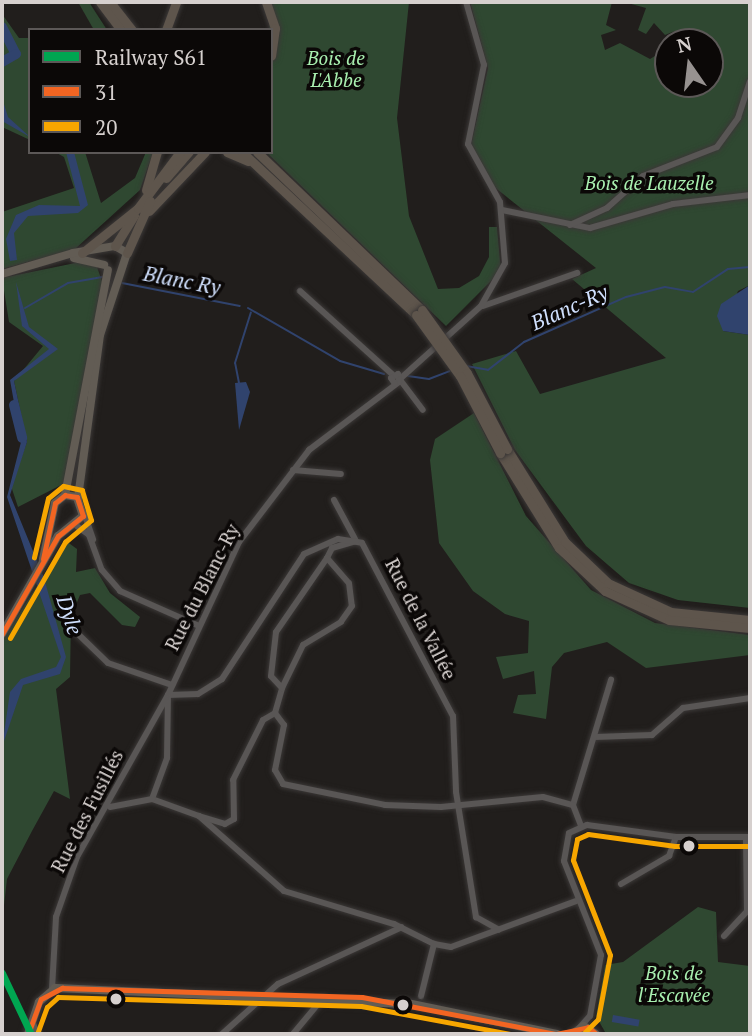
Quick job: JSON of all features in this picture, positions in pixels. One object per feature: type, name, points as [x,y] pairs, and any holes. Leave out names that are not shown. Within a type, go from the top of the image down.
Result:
[{"type":"highway","points":[[167,28],[176,2]]},
{"type":"highway","points":[[259,2],[268,28]]},
{"type":"highway","points":[[266,2],[275,28],[273,42]]},
{"type":"highway","points":[[105,5],[112,28]]},
{"type":"highway","points":[[105,5],[120,28]]},
{"type":"highway","points":[[105,5],[130,28]]},
{"type":"highway","points":[[110,249],[178,154]]},
{"type":"highway","points":[[127,253],[138,222],[188,154]]},
{"type":"highway","points":[[138,222],[203,154]]},
{"type":"highway","points":[[82,253],[138,208],[157,155]]},
{"type":"highway","points":[[255,157],[419,312],[467,373],[503,451],[559,548],[605,591],[669,620],[750,628]]},
{"type":"highway","points":[[503,451],[565,542],[608,583],[671,612],[750,620]]},
{"type":"main road","points":[[43,559],[55,518],[54,505],[65,495],[110,249]]},
{"type":"main road","points":[[2,274],[82,253],[110,249],[127,253],[100,335],[78,498],[84,513],[43,559],[2,634]]},
{"type":"main road","points":[[57,259],[121,272]]},
{"type":"main road","points":[[65,495],[78,498]]},
{"type":"main road","points":[[55,518],[71,525]]},
{"type":"main road","points":[[28,1034],[39,1002],[52,989],[362,997],[556,1034],[575,1031],[595,1033]]},
{"type":"street","name":"Rue du Blanc-Ry","points":[[152,799],[167,758],[168,695],[197,625],[243,535],[293,470],[481,306],[503,271],[502,210],[468,144],[484,65],[466,2]]},
{"type":"street","points":[[570,225],[607,208],[643,176],[718,147],[738,118],[750,82]]},
{"type":"street","points":[[502,210],[570,225],[595,227],[666,206],[750,195]]},
{"type":"street","name":"Rue du Blanc-Ry","points":[[481,306],[577,272]]},
{"type":"street","points":[[300,291],[397,378],[423,410]]},
{"type":"street","points":[[293,470],[341,474]]},
{"type":"street","name":"Rue de la Vallée","points":[[334,500],[413,630],[453,716],[459,802],[476,917],[499,930]]},
{"type":"street","points":[[84,513],[102,570],[126,596],[197,625]]},
{"type":"street","points":[[71,525],[93,544]]},
{"type":"street","points":[[282,688],[271,676],[274,640],[332,548],[356,540]]},
{"type":"street","points":[[168,695],[198,694],[219,683],[298,559],[324,543],[356,540]]},
{"type":"street","points":[[110,807],[152,799],[225,824],[234,819],[233,779],[261,723],[275,713],[282,688],[303,645],[341,622],[352,606],[348,583],[327,558]]},
{"type":"street","points":[[77,634],[108,663],[172,685]]},
{"type":"street","points":[[581,826],[573,806],[611,680]]},
{"type":"street","name":"Rue des Fusillés","points":[[52,989],[56,917],[77,857],[110,807],[168,695]]},
{"type":"street","points":[[595,737],[652,735],[683,708],[750,698]]},
{"type":"street","points":[[275,713],[284,725],[279,780],[341,796],[436,807],[459,802],[537,797],[573,806]]},
{"type":"street","points":[[199,816],[284,891],[402,927],[433,944],[451,947],[576,901]]},
{"type":"street","points":[[595,1033],[590,1016],[601,954],[562,853],[569,833],[581,826],[676,838],[748,837],[747,911],[724,936]]},
{"type":"street","points":[[621,884],[668,856],[676,838]]},
{"type":"street","points":[[222,1034],[278,984],[402,927]]},
{"type":"street","points":[[421,996],[433,944]]},
{"type":"street","points":[[293,1034],[323,996]]},
{"type":"street","points":[[575,1031],[590,1016]]},
{"type":"street","points":[[33,1023],[37,1034]]},
{"type":"shaded area","points":[[476,1025],[521,1034],[474,1034]]},
{"type":"green space","points":[[78,2],[89,2],[106,28],[93,28]]},
{"type":"green space","name":"Bois de L'Abbe","points":[[269,2],[409,2],[397,118],[409,216],[438,289],[459,288],[479,276],[489,257],[489,227],[497,227],[501,271],[446,326],[268,154],[273,154],[273,28],[269,28]]},
{"type":"green space","name":"Bois de Lauzelle","points":[[470,2],[612,2],[606,25],[616,30],[601,35],[605,50],[620,43],[650,59],[654,57],[654,98],[724,98],[724,28],[659,28],[654,23],[646,34],[638,30],[646,8],[624,2],[750,2],[750,285],[738,291],[723,331],[750,335],[750,608],[678,600],[629,583],[586,546],[515,450],[472,364],[516,351],[540,394],[666,358],[572,279],[596,268],[483,178],[470,150],[488,68]]},
{"type":"green space","points":[[2,14],[19,38],[28,38],[28,139],[2,127]]},
{"type":"green space","points":[[59,154],[86,154],[101,203],[135,178],[145,154],[152,154],[140,190],[75,249],[2,269],[2,212],[74,188],[64,157]]},
{"type":"green space","points":[[80,262],[97,267],[103,284],[65,483],[18,507],[11,486],[27,442],[14,381],[43,346],[9,322],[2,278]]},
{"type":"green space","points":[[474,413],[526,516],[591,590],[655,623],[750,635],[750,655],[646,668],[607,642],[564,653],[552,667],[546,719],[513,713],[518,695],[536,694],[534,671],[503,679],[496,657],[528,653],[529,621],[505,614],[473,591],[439,543],[430,460],[435,439]]},
{"type":"green space","points":[[66,541],[77,549],[76,572],[95,568],[110,593],[140,617],[135,627],[122,625],[90,593],[80,595],[71,617],[70,677],[56,689],[70,799],[54,791],[32,831],[7,879],[2,923],[2,640]]},
{"type":"green space","name":"Bois de l'Escavée","points":[[698,907],[716,912],[718,962],[750,966],[750,1034],[605,1032],[596,1016],[605,965],[623,962]]},
{"type":"water","points":[[2,98],[8,117],[28,136],[2,121]]},
{"type":"water","points":[[67,154],[75,154],[88,205],[78,213],[28,216],[14,233],[17,260],[10,261],[6,239],[16,215],[39,205],[80,206]]},
{"type":"water","name":"Dyle","points":[[16,282],[29,327],[58,349],[14,381],[27,442],[10,495],[44,578],[66,657],[60,674],[23,685],[2,747],[10,692],[21,679],[56,667],[61,657],[7,497],[21,442],[10,380],[49,349],[22,326]]},
{"type":"water","points":[[750,285],[750,335],[723,331],[717,316],[721,304]]},
{"type":"water","points":[[246,382],[250,392],[239,430],[235,383]]},
{"type":"water","points":[[613,1015],[640,1020],[638,1027],[612,1022]]},
{"type":"waterway","name":"Dyle","points":[[2,27],[16,54],[2,62]]},
{"type":"waterway","name":"Blanc-Ry","points":[[466,366],[488,370],[524,342],[626,297],[665,287],[693,292],[728,269],[750,267]]},
{"type":"waterway","name":"Blanc Ry","points":[[25,308],[68,283],[102,277]]},
{"type":"waterway","name":"Blanc Ry","points":[[122,283],[240,306]]},
{"type":"waterway","name":"Blanc-Ry","points":[[248,308],[340,361],[384,374]]},
{"type":"waterway","points":[[239,383],[235,363],[251,312]]},
{"type":"waterway","name":"Blanc-Ry","points":[[408,376],[429,379],[450,371]]},
{"type":"waterway","name":"Dyle","points":[[14,405],[22,438]]},
{"type":"rail line","name":"S61","points":[[2,973],[31,1034]]},
{"type":"transit line","name":"20","points":[[10,638],[65,542],[91,520],[82,490],[63,486],[48,498],[34,557]]},
{"type":"transit line","name":"31","points":[[2,634],[58,536],[83,516],[77,497],[65,495],[55,503],[43,559]]},
{"type":"transit line","name":"20","points":[[583,1034],[598,1019],[610,955],[573,860],[577,839],[588,834],[675,846],[750,846]]},
{"type":"transit line","name":"31","points":[[28,1034],[41,999],[62,988],[362,997],[556,1034],[588,1027],[596,1034]]},
{"type":"transit line","name":"20","points":[[37,1034],[47,1007],[58,997],[361,1006],[511,1034]]}]
